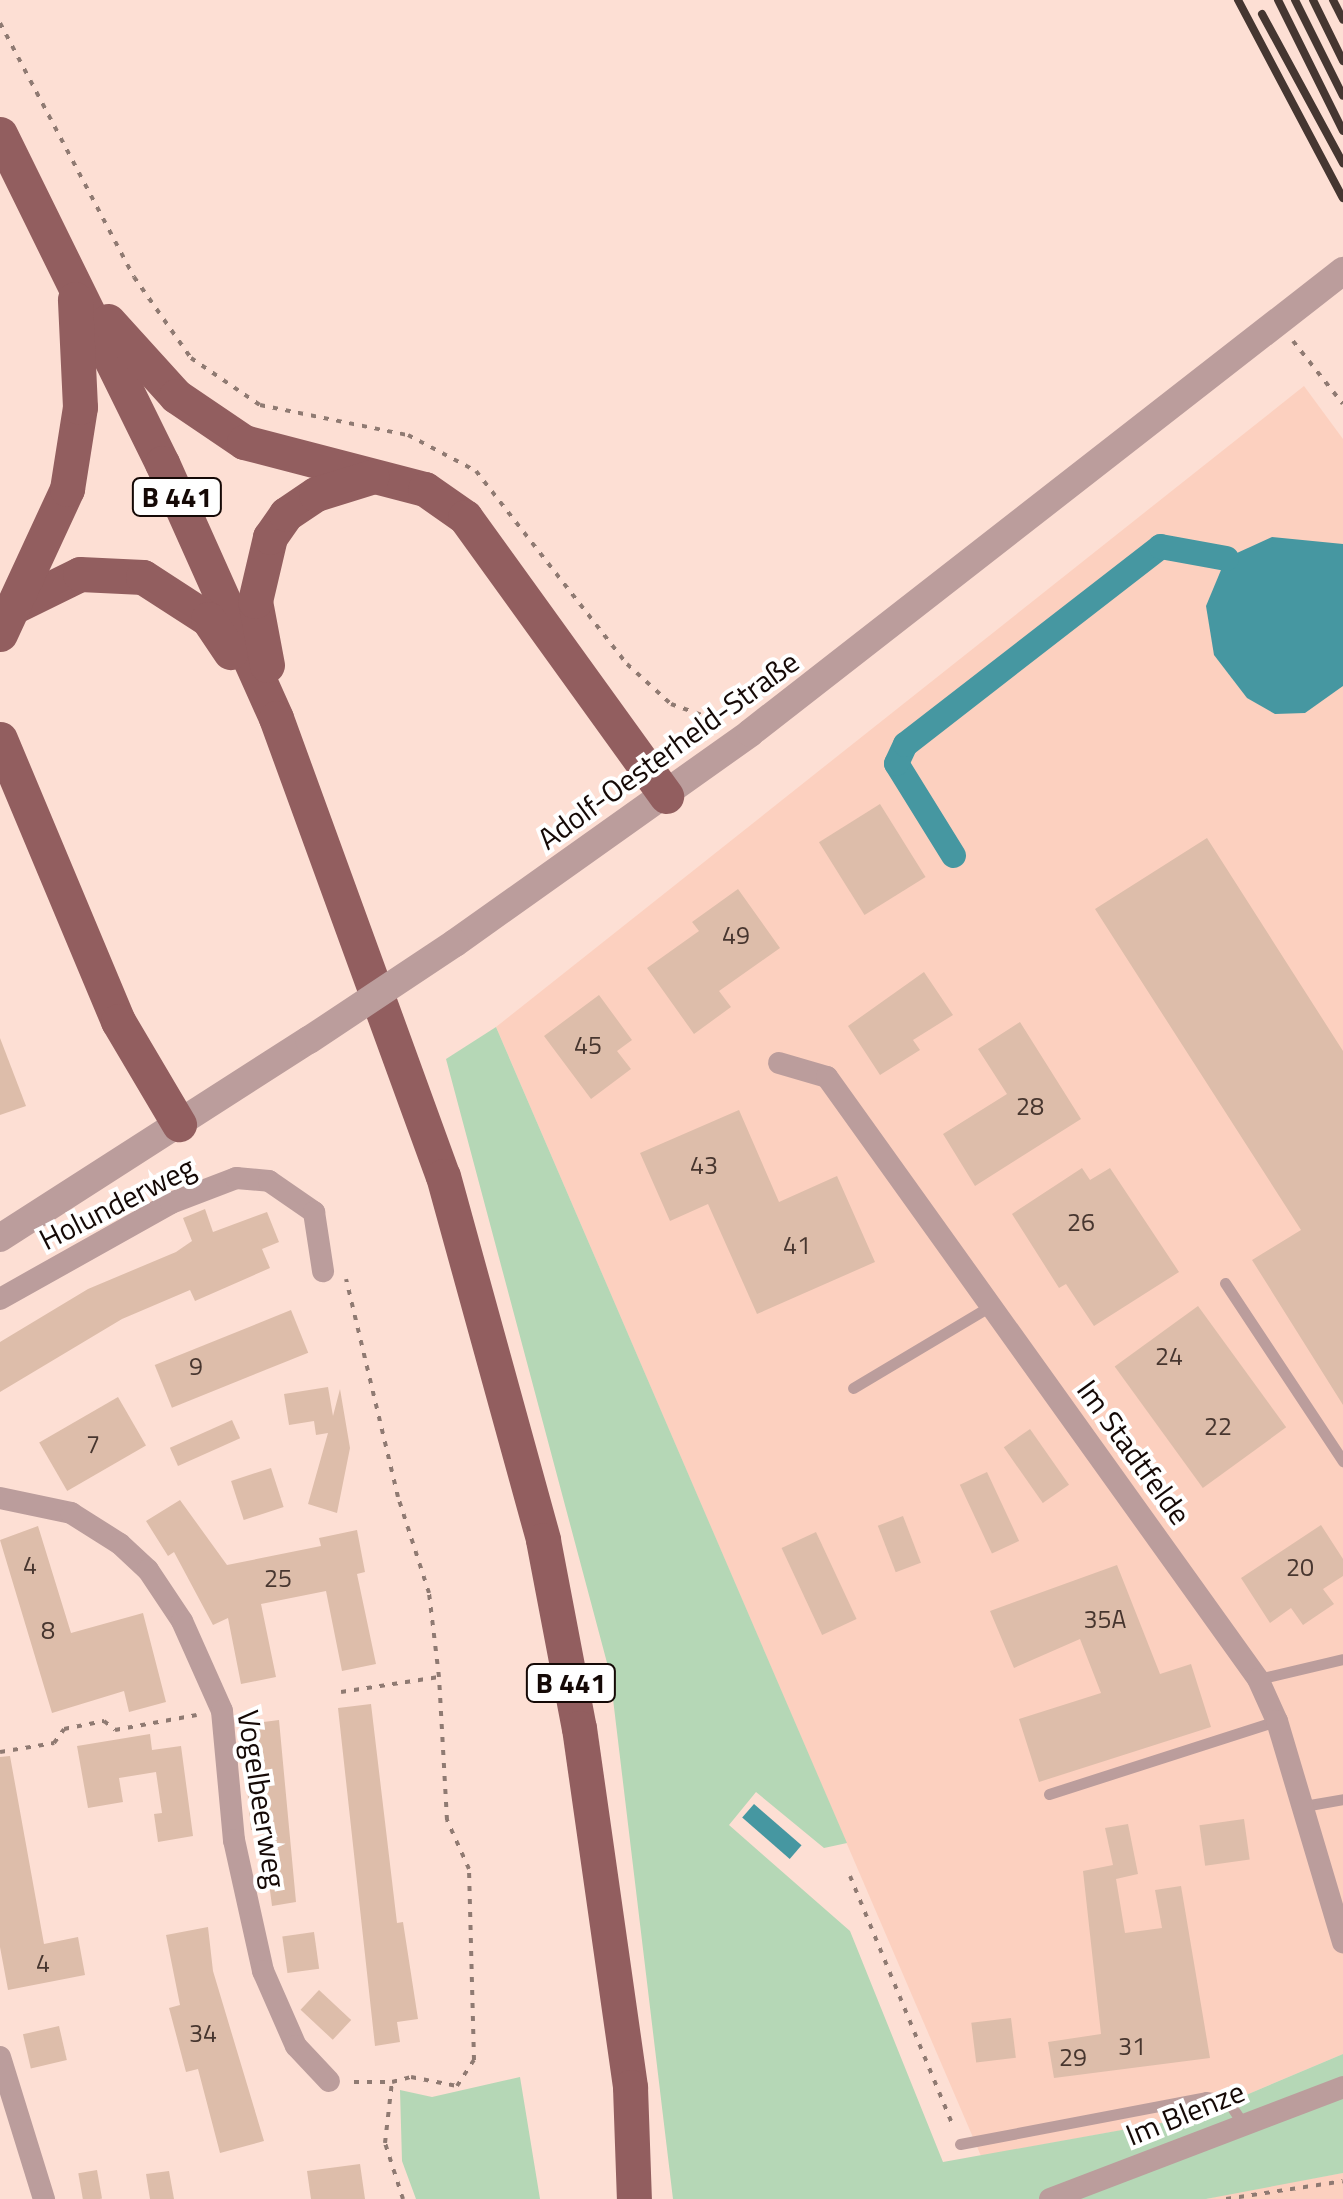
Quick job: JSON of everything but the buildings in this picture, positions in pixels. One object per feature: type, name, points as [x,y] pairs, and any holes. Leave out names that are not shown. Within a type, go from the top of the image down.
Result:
[{"type":"main road","name":"B 441","points":[[0,134],[74,278],[276,718],[443,1176],[543,1540],[610,1910],[630,2087],[634,2199]]},
{"type":"main road","points":[[74,278],[154,373],[221,428],[279,455],[425,489],[466,517],[666,796]]},
{"type":"main road","points":[[7,620],[68,489],[80,407],[74,278]]},
{"type":"main road","points":[[276,718],[256,601],[270,537],[286,514],[316,494],[376,476]]},
{"type":"main road","points":[[7,620],[80,574],[143,577],[208,619],[276,718]]},
{"type":"main road","points":[[0,739],[118,1021],[179,1124]]},
{"type":"street","name":"Adolf-Oesterheld-Straße","points":[[0,1238],[456,943],[666,796],[1343,271]]},
{"type":"street","name":"Im Stadtfelde","points":[[778,1063],[827,1077],[1258,1679],[1278,1721],[1343,1942]]},
{"type":"street","name":"Holunderweg","points":[[0,1299],[172,1204],[236,1178],[269,1181],[314,1212],[323,1271]]},
{"type":"street","name":"Vogelbeerweg","points":[[0,1498],[71,1514],[148,1570],[182,1622],[222,1711],[234,1840],[263,1972],[296,2046],[329,2082]]},
{"type":"street","points":[[0,2057],[44,2199]]},
{"type":"street","name":"Im Blenze","points":[[1050,2199],[1242,2122],[1343,2087]]},
{"type":"lane","points":[[1225,1283],[1343,1461]]},
{"type":"lane","points":[[853,1388],[992,1305]]},
{"type":"lane","points":[[1258,1679],[1343,1659]]},
{"type":"lane","points":[[1049,1794],[1278,1721]]},
{"type":"lane","points":[[1304,1806],[1343,1799]]},
{"type":"lane","points":[[960,2144],[1206,2096],[1228,2100],[1242,2122]]},
{"type":"path","points":[[0,23],[134,278],[191,358],[260,405],[408,435],[476,470],[627,664],[671,704],[750,733]]},
{"type":"path","points":[[1291,338],[1343,404]]},
{"type":"path","points":[[323,1271],[351,1281],[398,1497],[430,1593],[447,1820],[470,1869],[474,2060],[457,2086],[412,2077],[392,2082],[329,2082]]},
{"type":"path","points":[[341,1692],[438,1677]]},
{"type":"path","points":[[0,1752],[54,1744],[64,1729],[104,1721],[115,1730],[222,1711]]},
{"type":"path","points":[[850,1876],[960,2144]]},
{"type":"path","points":[[392,2082],[386,2143],[404,2199]]},
{"type":"path","points":[[1226,2199],[1343,2181]]},
{"type":"shaded area","points":[[1304,386],[1343,439],[1343,2054],[1194,2117],[981,2156],[496,1027]]},
{"type":"shaded area","points":[[1343,2173],[1343,2199],[1207,2199],[1229,2193]]},
{"type":"green space","points":[[496,1027],[847,1843],[824,1848],[756,1792],[729,1825],[850,1931],[943,2162],[1194,2117],[1343,2054],[1343,2173],[1206,2199],[673,2199],[610,1674],[446,1059]]},
{"type":"green space","points":[[520,2077],[540,2199],[416,2199],[402,2161],[400,2090],[432,2097]]},
{"type":"water","points":[[1272,537],[1343,544],[1343,686],[1305,713],[1275,714],[1247,698],[1214,655],[1206,606],[1226,558]]},
{"type":"water","points":[[754,1804],[802,1845],[790,1859],[742,1818]]},
{"type":"waterway","points":[[953,855],[896,763],[905,744],[1160,546],[1226,558]]},
{"type":"railway","points":[[1238,0],[1343,198]]},
{"type":"railway","points":[[1278,0],[1343,131]]},
{"type":"railway","points":[[1295,0],[1343,96]]},
{"type":"railway","points":[[1313,0],[1343,61]]},
{"type":"railway","points":[[1333,0],[1343,20]]},
{"type":"railway","points":[[1262,14],[1343,163]]}]
